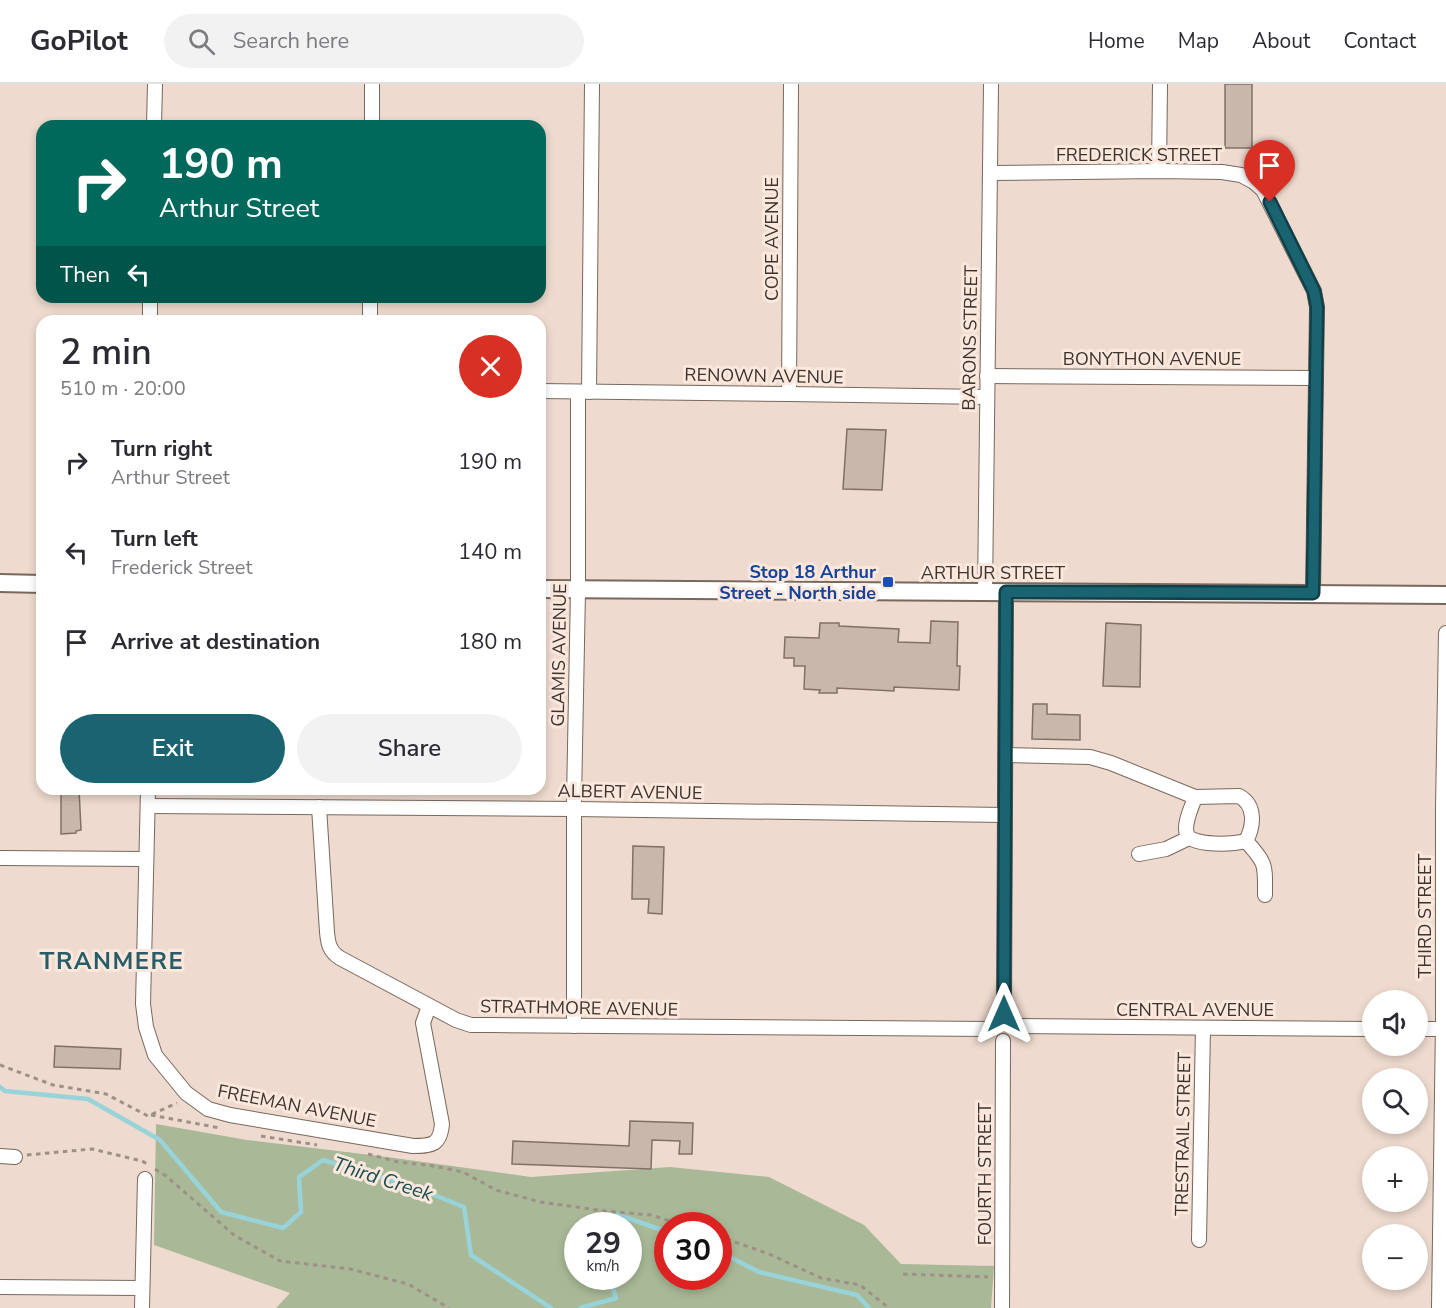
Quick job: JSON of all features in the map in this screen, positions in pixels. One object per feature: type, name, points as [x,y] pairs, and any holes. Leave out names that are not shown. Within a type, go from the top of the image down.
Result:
[{"type":"street","points":[[154,120],[155,84]]},
{"type":"street","points":[[372,84],[372,120]]},
{"type":"street","name":"GLAMIS AVENUE","points":[[574,1026],[574,809],[578,590],[592,84]]},
{"type":"street","name":"COPE AVENUE","points":[[789,394],[791,84]]},
{"type":"street","name":"BARONS STREET","points":[[985,593],[991,84]]},
{"type":"street","points":[[1159,171],[1160,84]]},
{"type":"street","name":"FREDERICK STREET","points":[[991,173],[1222,172],[1241,175],[1263,190],[1314,291],[1317,307],[1313,593]]},
{"type":"street","name":"BONYTHON AVENUE","points":[[987,376],[1316,378]]},
{"type":"street","name":"RENOWN AVENUE","points":[[546,392],[987,398]]},
{"type":"street","points":[[0,584],[36,584]]},
{"type":"street","name":"ARTHUR STREET","points":[[546,589],[1446,595]]},
{"type":"street","points":[[1004,1014],[1006,592]]},
{"type":"street","name":"THIRD STREET","points":[[1439,1308],[1444,1233],[1446,633]]},
{"type":"street","points":[[1006,755],[1090,757],[1111,763],[1195,797],[1234,795],[1245,799],[1249,804],[1252,821],[1246,841]]},
{"type":"street","name":"FREEMAN AVENUE","points":[[148,795],[143,1004],[146,1027],[155,1054],[186,1093],[208,1109],[230,1115],[413,1146],[426,1146],[441,1136],[442,1124],[423,1023],[429,1005]]},
{"type":"street","points":[[1195,797],[1186,829],[1189,838],[1200,842],[1232,844],[1246,841]]},
{"type":"street","name":"ALBERT AVENUE","points":[[148,806],[1004,815]]},
{"type":"street","name":"STRATHMORE AVENUE","points":[[319,807],[327,932],[332,952],[456,1020],[471,1024],[574,1026],[990,1029]]},
{"type":"street","points":[[1139,854],[1166,849],[1189,838]]},
{"type":"street","points":[[1246,841],[1261,857],[1265,867],[1265,895]]},
{"type":"street","points":[[0,858],[146,859]]},
{"type":"street","points":[[1004,1014],[1014,1019],[1017,1026],[1012,1038],[1003,1041],[993,1036],[990,1029],[995,1018],[1004,1014]]},
{"type":"street","name":"CENTRAL AVENUE","points":[[1017,1026],[1362,1029]]},
{"type":"street","name":"TRESTRAIL STREET","points":[[1199,1240],[1203,1028]]},
{"type":"street","points":[[1428,1029],[1444,1029]]},
{"type":"street","name":"FOURTH STREET","points":[[1002,1308],[1003,1041]]},
{"type":"street","points":[[0,1156],[15,1156]]},
{"type":"street","points":[[142,1308],[144,1179]]},
{"type":"street","points":[[0,1287],[142,1288]]},
{"type":"path","points":[[0,1065],[53,1085],[106,1094],[148,1116],[229,1129]]},
{"type":"path","points":[[151,1115],[191,1096]]},
{"type":"path","points":[[252,1134],[318,1145]]},
{"type":"path","points":[[15,1156],[92,1149],[142,1161],[166,1176],[234,1235],[280,1261],[350,1269],[408,1284],[449,1308]]},
{"type":"path","points":[[359,1151],[398,1162],[463,1172],[496,1190],[540,1202],[654,1216]]},
{"type":"path","points":[[732,1241],[769,1254],[821,1278],[860,1285],[890,1308]]},
{"type":"path","points":[[903,1274],[1002,1277]]},
{"type":"green space","points":[[156,1124],[247,1140],[531,1177],[670,1167],[769,1177],[864,1225],[901,1264],[994,1266],[991,1308],[276,1308],[290,1293],[154,1245]]},
{"type":"building","points":[[1225,84],[1252,84],[1252,148],[1225,148]]},
{"type":"building","points":[[847,429],[886,430],[882,490],[843,489]]},
{"type":"building","points":[[931,621],[958,622],[959,690],[894,687],[894,691],[837,688],[837,693],[819,693],[820,690],[804,689],[805,666],[794,666],[794,658],[784,658],[785,637],[819,638],[820,623],[899,629],[898,642],[930,643]]},
{"type":"building","points":[[1106,623],[1141,625],[1140,687],[1103,686]]},
{"type":"building","points":[[1033,704],[1047,704],[1047,714],[1080,715],[1080,740],[1032,739]]},
{"type":"building","points":[[61,795],[79,795],[81,830],[76,833],[61,834]]},
{"type":"building","points":[[633,846],[664,847],[662,914],[648,913],[649,899],[632,899]]},
{"type":"building","points":[[55,1046],[121,1049],[120,1069],[54,1067]]},
{"type":"building","points":[[630,1121],[693,1123],[692,1154],[679,1154],[680,1141],[652,1140],[651,1169],[512,1164],[513,1141],[629,1146]]},
{"type":"waterway","name":"Third Creek","points":[[0,1087],[5,1091],[88,1099],[160,1140],[221,1212],[283,1228],[301,1212],[299,1177],[323,1160],[417,1188],[464,1207],[471,1255],[551,1308]]},
{"type":"waterway","name":"Third Creek","points":[[642,1223],[654,1227]]},
{"type":"waterway","name":"Third Creek","points":[[732,1258],[759,1272],[857,1295],[869,1308]]},
{"type":"waterway","name":"Third Creek","points":[[580,1308],[616,1298],[613,1290]]},
{"type":"place","name":"Stop 18 Arthur Street - North side","points":[[888,582]]},
{"type":"district","name":"TRANMERE","points":[[112,961]]},
{"type":"route","points":[[1004,1014],[1006,592],[1313,593],[1317,307],[1314,291],[1270,202]]}]
